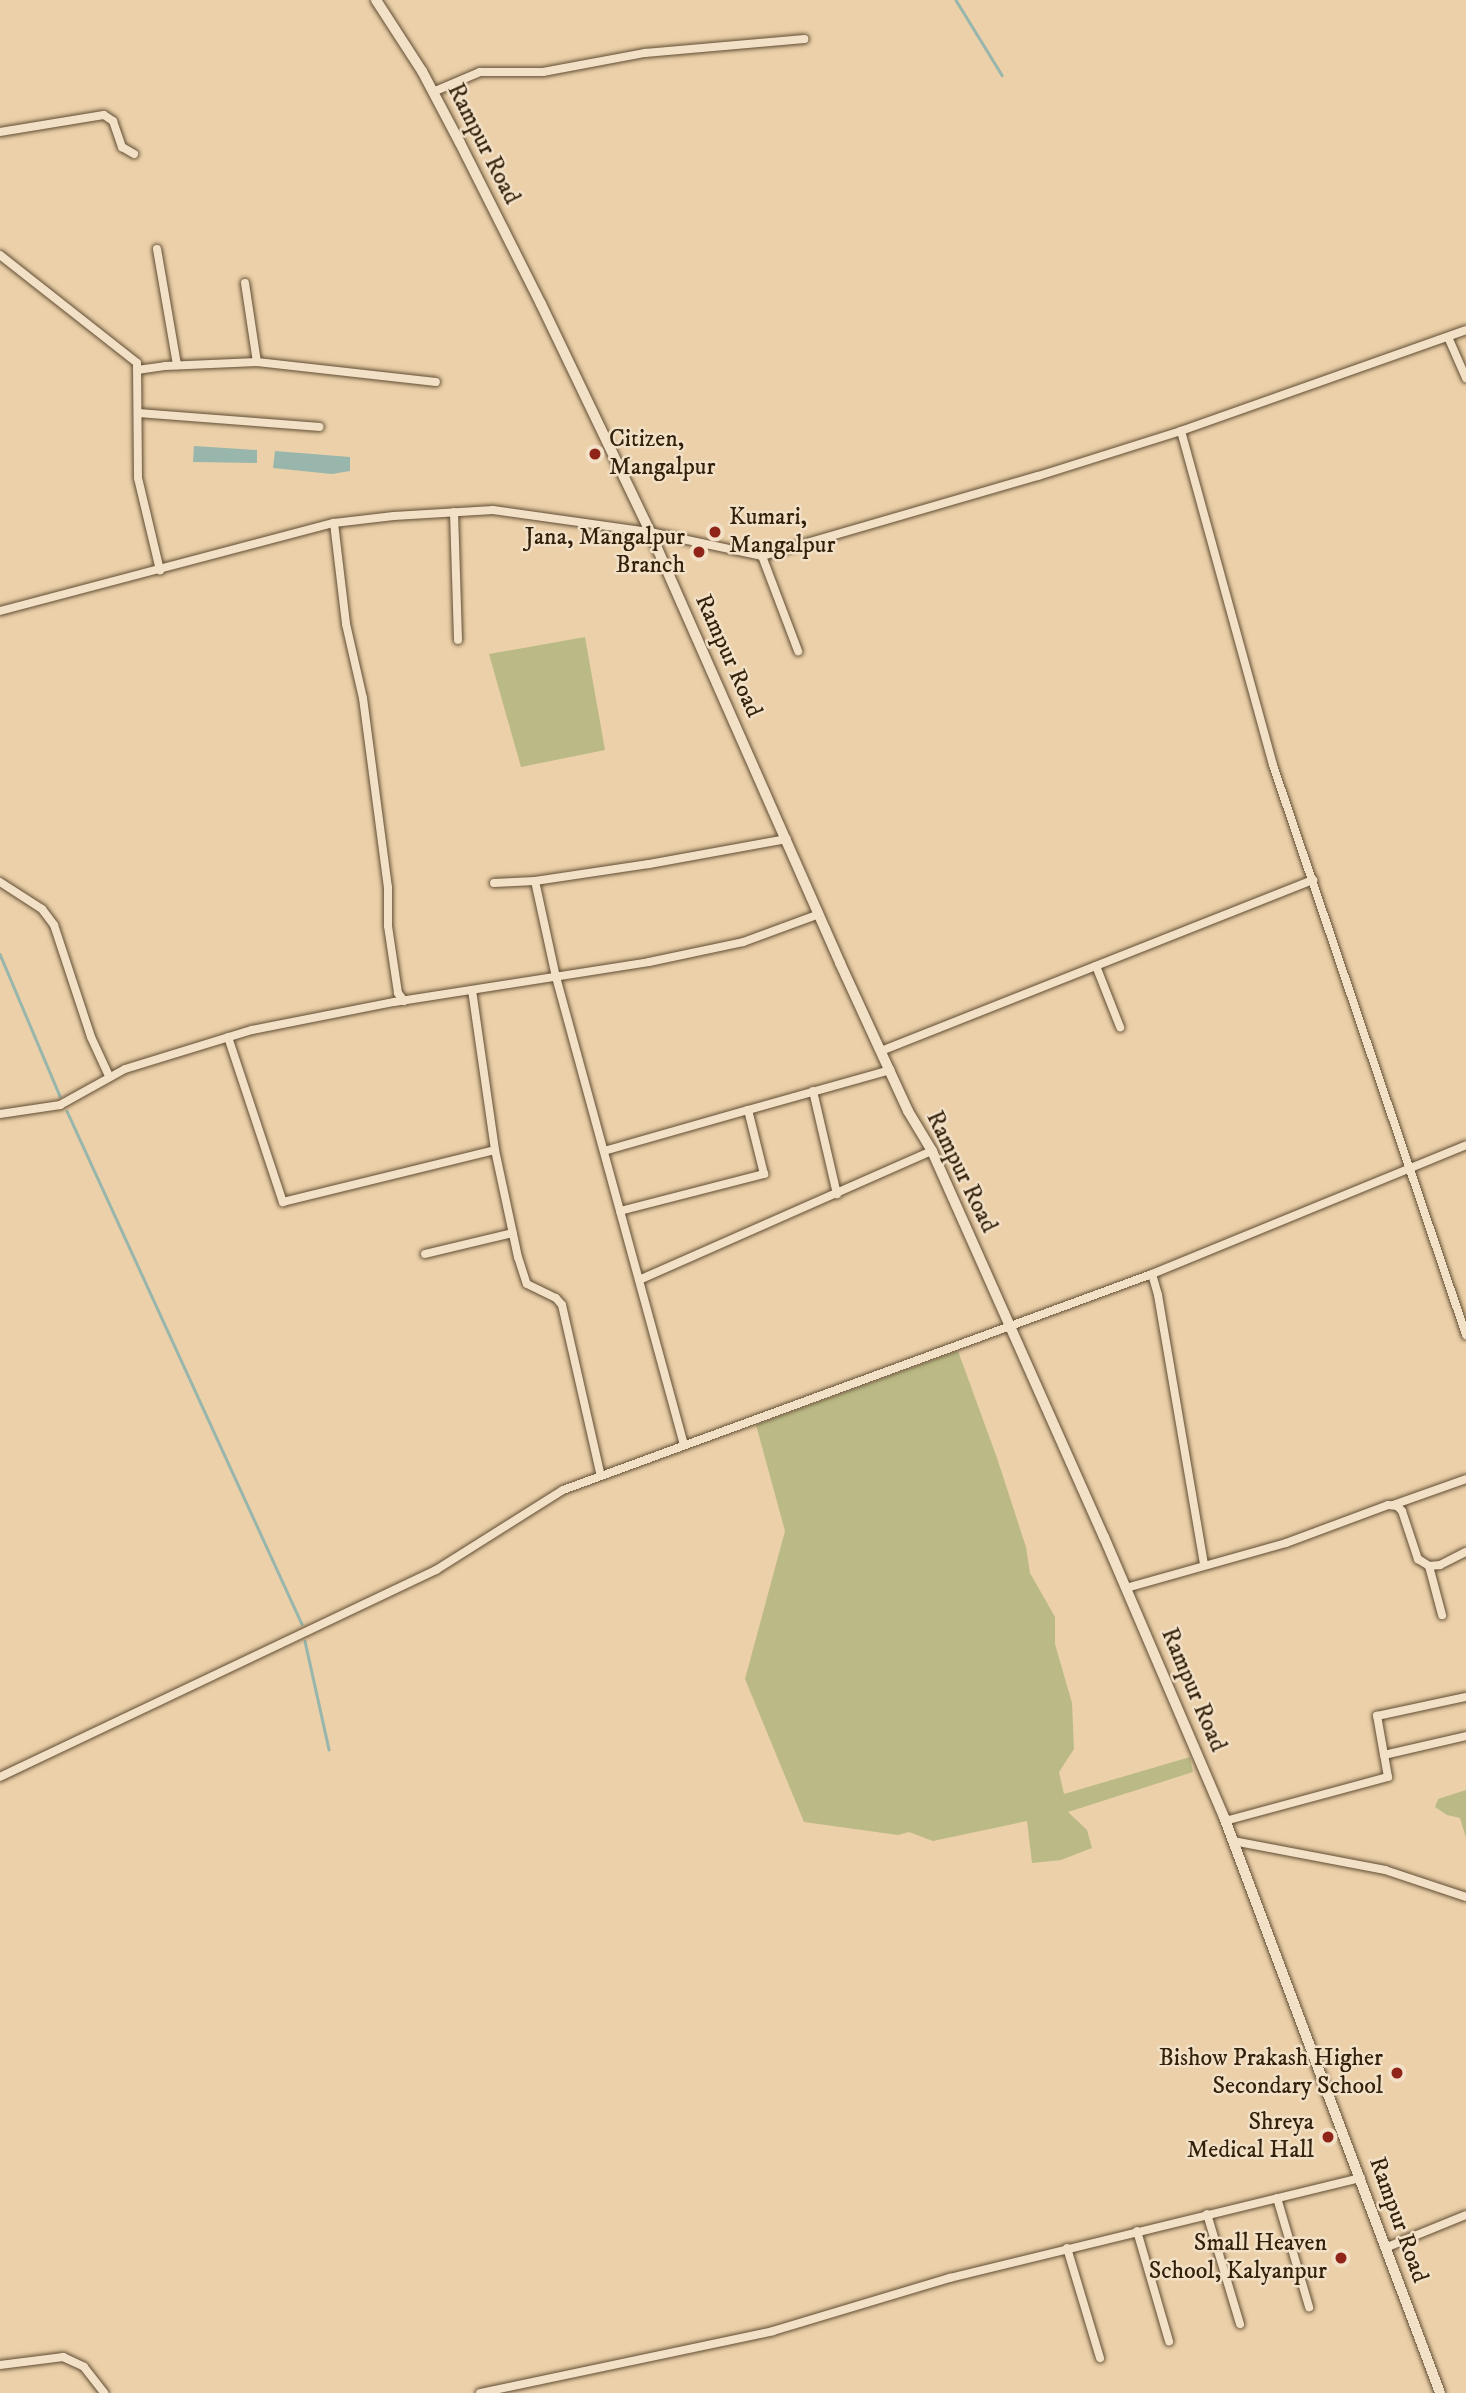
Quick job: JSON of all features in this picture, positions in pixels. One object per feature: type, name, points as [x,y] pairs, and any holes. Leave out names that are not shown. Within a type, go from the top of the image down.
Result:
[{"type":"main road","name":"Rampur Road","points":[[376,0],[433,92],[535,292],[650,532],[908,1111],[932,1151],[1009,1324],[1225,1821],[1440,2393]]},
{"type":"street","points":[[433,92],[480,72],[543,72],[645,53],[804,38]]},
{"type":"street","points":[[0,132],[104,115],[113,121],[122,147],[134,154]]},
{"type":"street","points":[[157,249],[177,365]]},
{"type":"street","points":[[0,255],[137,363],[138,478],[160,570]]},
{"type":"street","points":[[245,283],[257,362]]},
{"type":"street","points":[[0,611],[334,523],[454,512],[493,510],[650,532],[761,556],[1038,476],[1181,431],[1466,330]]},
{"type":"street","points":[[1448,337],[1466,378]]},
{"type":"street","points":[[137,370],[177,365],[257,362],[436,382]]},
{"type":"street","points":[[139,414],[319,426]]},
{"type":"street","points":[[1181,431],[1265,738],[1466,1335]]},
{"type":"street","points":[[454,512],[458,639]]},
{"type":"street","points":[[334,523],[346,624],[363,698],[385,861],[388,926],[398,993],[404,1001]]},
{"type":"street","points":[[761,556],[798,651]]},
{"type":"street","points":[[494,883],[535,881],[649,864],[787,839]]},
{"type":"street","points":[[881,1051],[1313,880]]},
{"type":"street","points":[[535,881],[556,977],[684,1445]]},
{"type":"street","points":[[0,882],[42,909],[54,925],[91,1037],[109,1076]]},
{"type":"street","points":[[0,1114],[60,1105],[109,1076],[228,1037],[404,1001],[649,962],[743,942],[819,914]]},
{"type":"street","points":[[1096,966],[1120,1027]]},
{"type":"street","points":[[472,990],[495,1150],[513,1233],[527,1284],[556,1298],[568,1321],[601,1476]]},
{"type":"street","points":[[228,1037],[283,1202],[495,1150]]},
{"type":"street","points":[[604,1151],[890,1070]]},
{"type":"street","points":[[813,1091],[837,1194]]},
{"type":"street","points":[[620,1211],[764,1174],[748,1110]]},
{"type":"street","points":[[0,1777],[436,1570],[562,1490],[1009,1324],[1152,1274],[1466,1145]]},
{"type":"street","points":[[639,1280],[932,1151]]},
{"type":"street","points":[[425,1254],[513,1233]]},
{"type":"street","points":[[1152,1274],[1158,1295],[1204,1564]]},
{"type":"street","points":[[1126,1588],[1286,1543],[1466,1479]]},
{"type":"street","points":[[1393,1505],[1402,1511],[1418,1559],[1429,1566],[1440,1565],[1466,1552]]},
{"type":"street","points":[[1429,1566],[1442,1615]]},
{"type":"street","points":[[1225,1821],[1388,1777],[1377,1716],[1466,1697]]},
{"type":"street","points":[[1384,1755],[1466,1736]]},
{"type":"street","points":[[1233,1841],[1385,1870],[1466,1897]]},
{"type":"street","points":[[480,2393],[773,2331],[950,2278],[1361,2178]]},
{"type":"street","points":[[1276,2198],[1309,2307]]},
{"type":"street","points":[[1207,2214],[1240,2324]]},
{"type":"street","points":[[1385,2248],[1466,2215]]},
{"type":"street","points":[[1137,2231],[1169,2341]]},
{"type":"street","points":[[1067,2248],[1100,2358]]},
{"type":"street","points":[[0,2365],[63,2357],[84,2367],[104,2393]]},
{"type":"shaded area","points":[[585,637],[605,750],[521,767],[489,654]]},
{"type":"shaded area","points":[[958,1351],[1026,1547],[1030,1573],[1055,1617],[1055,1644],[1072,1703],[1074,1749],[1059,1772],[1064,1794],[1190,1757],[1193,1772],[1068,1812],[1087,1830],[1092,1848],[1061,1860],[1032,1863],[1027,1821],[933,1841],[909,1832],[898,1835],[804,1822],[745,1679],[785,1531],[756,1425]]},
{"type":"shaded area","points":[[1466,1790],[1466,1838],[1460,1818],[1447,1815],[1435,1807],[1438,1799]]},
{"type":"water","points":[[194,446],[257,450],[257,463],[193,462]]},
{"type":"water","points":[[275,451],[350,457],[350,471],[332,474],[273,468]]},
{"type":"waterway","points":[[956,0],[1002,75]]},
{"type":"waterway","points":[[0,954],[60,1096]]},
{"type":"waterway","points":[[67,1111],[302,1624]]},
{"type":"waterway","points":[[305,1641],[329,1749]]},
{"type":"place","name":"Citizen, Mangalpur","points":[[595,454]]},
{"type":"place","name":"Kumari, Mangalpur","points":[[715,532]]},
{"type":"place","name":"Jana, Mangalpur Branch","points":[[699,552]]},
{"type":"place","name":"Bishow Prakash Higher Secondary School","points":[[1397,2073]]},
{"type":"place","name":"Shreya Medical Hall","points":[[1328,2137]]},
{"type":"place","name":"Small Heaven School, Kalyanpur","points":[[1341,2258]]}]
